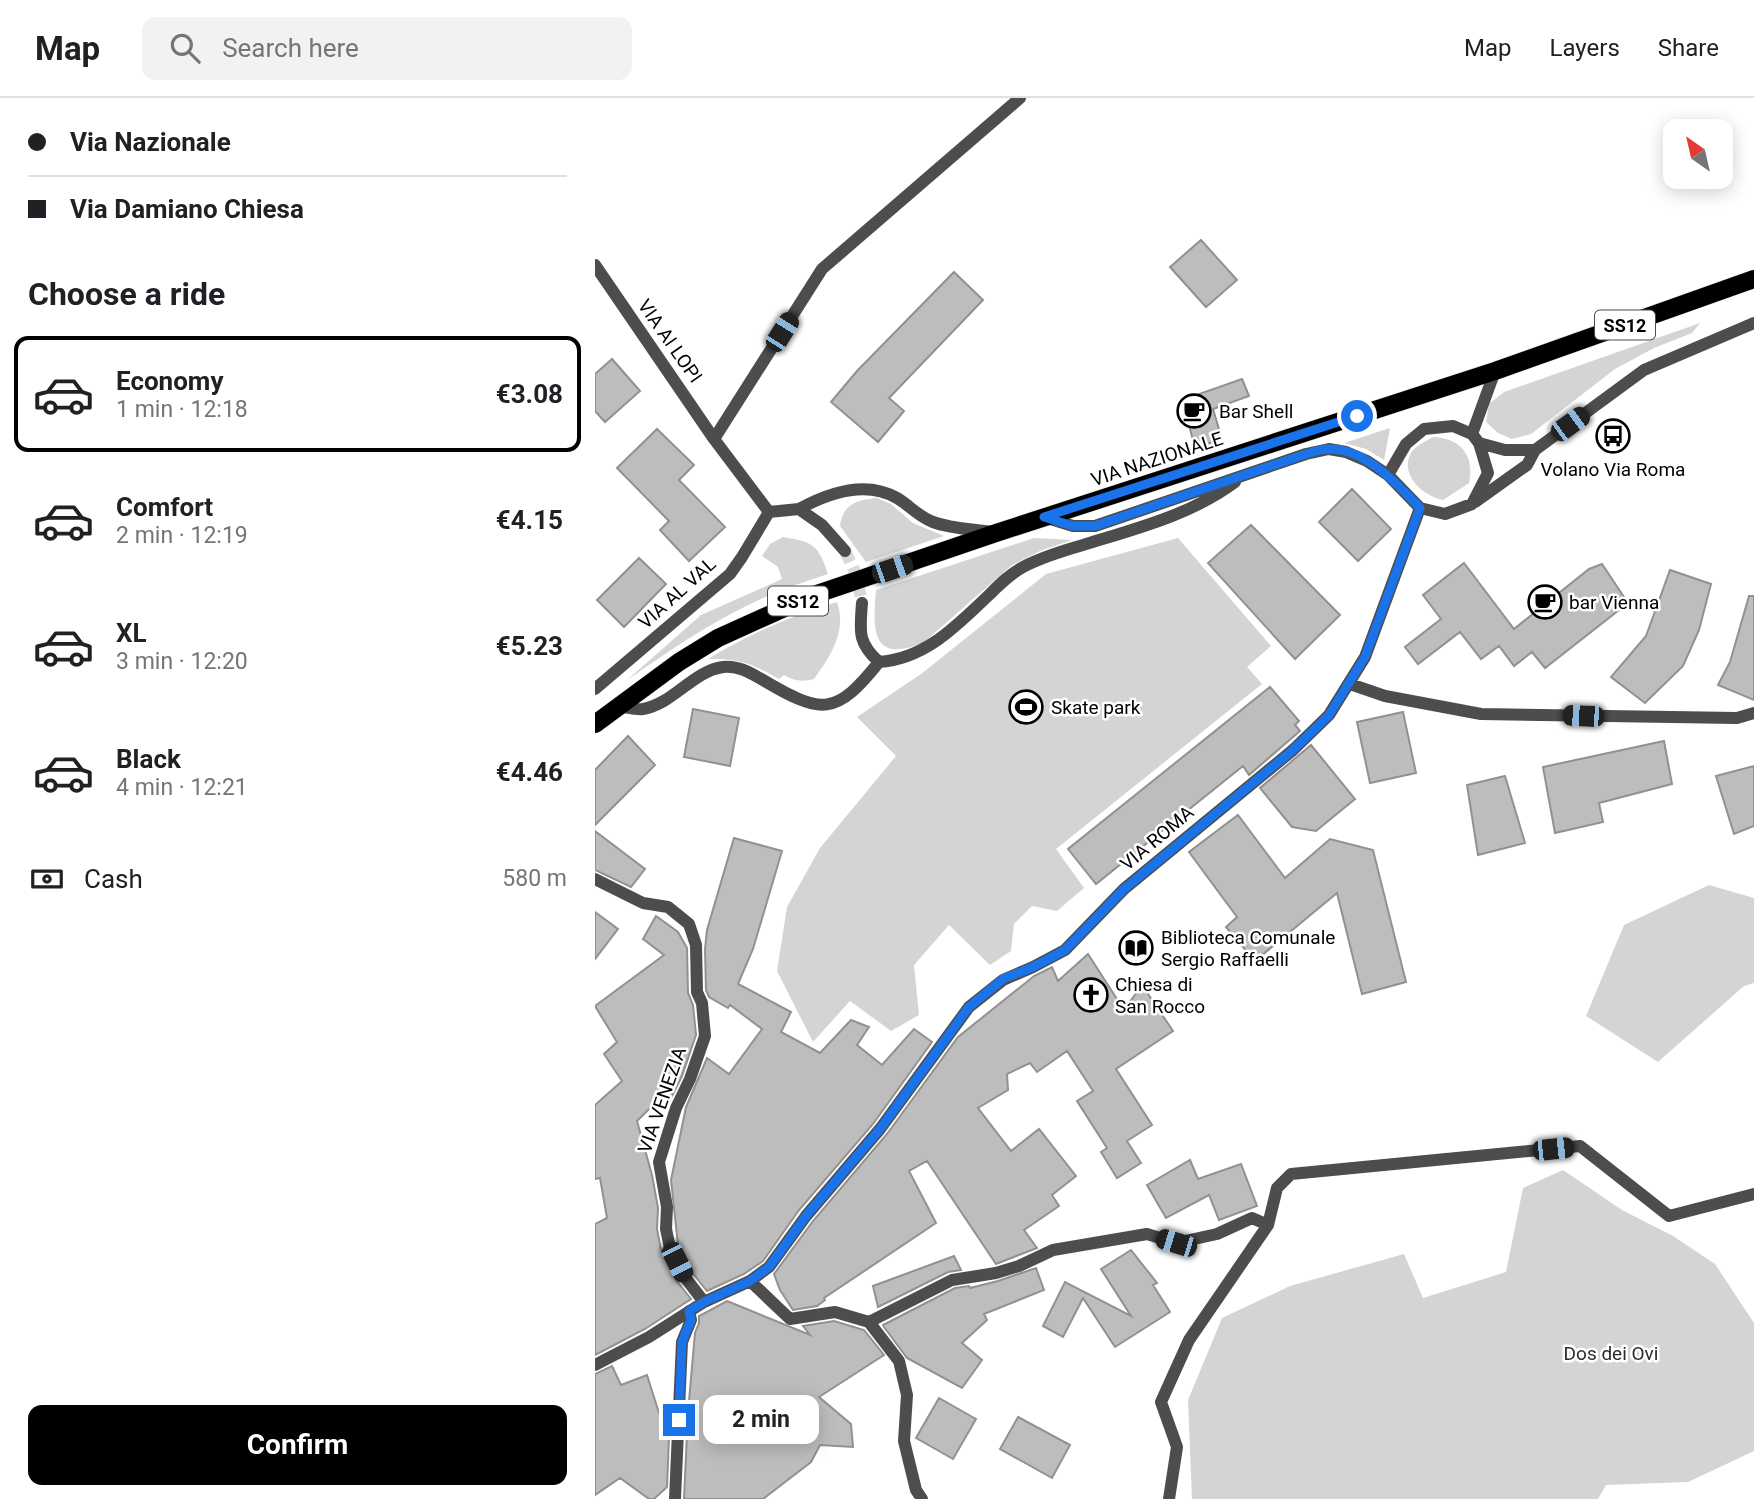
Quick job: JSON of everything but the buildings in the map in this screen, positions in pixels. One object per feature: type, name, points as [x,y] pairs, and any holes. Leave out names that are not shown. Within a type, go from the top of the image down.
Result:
[{"type":"main road","name":"VIA NAZIONALE","points":[[595,724],[617,706],[718,638],[811,596],[1044,517],[1496,371],[1754,279]]},
{"type":"street","points":[[714,439],[822,269],[1020,98]]},
{"type":"street","name":"VIA AI LOPI","points":[[595,265],[714,439],[769,512]]},
{"type":"street","points":[[1044,517],[1073,526],[1095,526],[1306,454],[1329,449],[1346,452],[1388,475],[1420,508],[1445,514],[1472,504],[1527,465],[1535,450],[1644,370],[1754,323]]},
{"type":"street","points":[[1472,504],[1488,473],[1476,438],[1496,371]]},
{"type":"street","points":[[1388,475],[1406,444],[1424,429],[1454,426],[1506,450],[1535,450]]},
{"type":"street","points":[[862,603],[860,630],[866,650],[879,662],[913,656],[929,647],[1021,568],[1054,553],[1182,512],[1217,495],[1245,475]]},
{"type":"street","points":[[769,512],[799,509],[837,492],[875,489],[901,500],[932,522],[996,533]]},
{"type":"street","name":"VIA ROMA","points":[[595,1365],[649,1337],[704,1302],[750,1281],[769,1267],[806,1216],[880,1129],[969,1007],[1003,979],[1065,950],[1124,889],[1293,750],[1329,715],[1365,657],[1420,508]]},
{"type":"street","points":[[799,509],[822,525],[845,551]]},
{"type":"street","name":"VIA AL VAL","points":[[595,689],[730,573],[769,512]]},
{"type":"street","points":[[617,706],[643,709],[658,703],[710,670],[726,666],[743,669],[809,703],[836,703],[857,690],[879,662]]},
{"type":"street","points":[[1350,684],[1385,696],[1481,714],[1737,718],[1754,713]]},
{"type":"street","name":"VIA VENEZIA","points":[[595,879],[643,902],[668,907],[689,924],[697,945],[697,992],[702,1003],[705,1036],[690,1079],[676,1108],[659,1162],[667,1207],[666,1229],[670,1248],[684,1276],[704,1302]]},
{"type":"street","points":[[1169,1499],[1177,1447],[1161,1402],[1189,1340],[1268,1225],[1277,1188],[1291,1174],[1580,1146],[1669,1216],[1754,1194]]},
{"type":"street","points":[[869,1322],[952,1280],[996,1273],[1053,1250],[1147,1234],[1176,1243],[1217,1234],[1252,1217],[1268,1225]]},
{"type":"street","points":[[750,1281],[790,1319],[835,1312],[869,1322],[899,1361],[907,1395],[904,1441],[916,1490],[922,1499]]},
{"type":"street","points":[[675,1499],[682,1342],[691,1320],[689,1311]]},
{"type":"green space","points":[[1700,323],[1692,333],[1654,348],[1615,369],[1531,434],[1512,439],[1498,433],[1486,422],[1489,404],[1504,392]]},
{"type":"green space","points":[[1390,428],[1384,460],[1366,449],[1344,443]]},
{"type":"green space","points":[[1433,437],[1458,445],[1464,450],[1470,465],[1469,483],[1443,500],[1421,489],[1408,469],[1413,450]]},
{"type":"green space","points":[[877,498],[891,504],[913,523],[944,536],[866,562],[840,526],[844,512],[853,504]]},
{"type":"green space","points":[[783,537],[813,546],[821,556],[828,574],[783,589],[718,621],[626,681],[701,615],[782,579],[778,567],[762,556],[770,544]]},
{"type":"green space","points":[[1034,538],[1072,540],[1040,551],[1012,565],[923,643],[893,649],[879,639],[875,617],[876,590]]},
{"type":"green space","points":[[1178,538],[1271,646],[1247,667],[1262,684],[1056,849],[1084,888],[1057,911],[1032,906],[1014,924],[1011,951],[990,965],[949,925],[914,965],[919,1015],[891,1031],[850,1001],[813,1042],[777,971],[787,907],[820,848],[896,756],[857,717],[921,674],[1046,574]]},
{"type":"green space","points":[[837,602],[840,613],[839,633],[836,643],[814,679],[798,680],[784,675],[779,679],[745,663],[708,659],[771,626]]},
{"type":"green space","points":[[1709,885],[1754,898],[1754,983],[1744,986],[1658,1062],[1586,1016],[1624,925]]},
{"type":"green space","name":"Dos dei Ovi","points":[[1563,1170],[1622,1210],[1673,1236],[1715,1264],[1754,1323],[1754,1451],[1688,1482],[1606,1485],[1598,1499],[1192,1499],[1188,1400],[1222,1318],[1290,1286],[1404,1254],[1423,1298],[1506,1272],[1523,1188]]},
{"type":"tunnel","points":[[845,551],[856,574],[862,603]]},
{"type":"place","name":"Bar Shell","points":[[1194,411]]},
{"type":"place","name":"Volano Via Roma","points":[[1613,436]]},
{"type":"place","name":"bar Vienna","points":[[1545,602]]},
{"type":"place","name":"Skate park","points":[[1026,707]]},
{"type":"place","name":"Biblioteca Comunale Sergio Raffaelli","points":[[1136,948]]},
{"type":"place","name":"Chiesa di San Rocco","points":[[1091,995]]},
{"type":"route","points":[[679,1420],[682,1342],[691,1320],[689,1311],[750,1281],[769,1267],[806,1216],[880,1129],[969,1007],[1003,979],[1065,950],[1124,889],[1293,750],[1329,715],[1365,657],[1420,508],[1388,475],[1367,461],[1346,452],[1329,449],[1306,454],[1095,526],[1073,526],[1044,517],[1305,435],[1357,416]]}]
